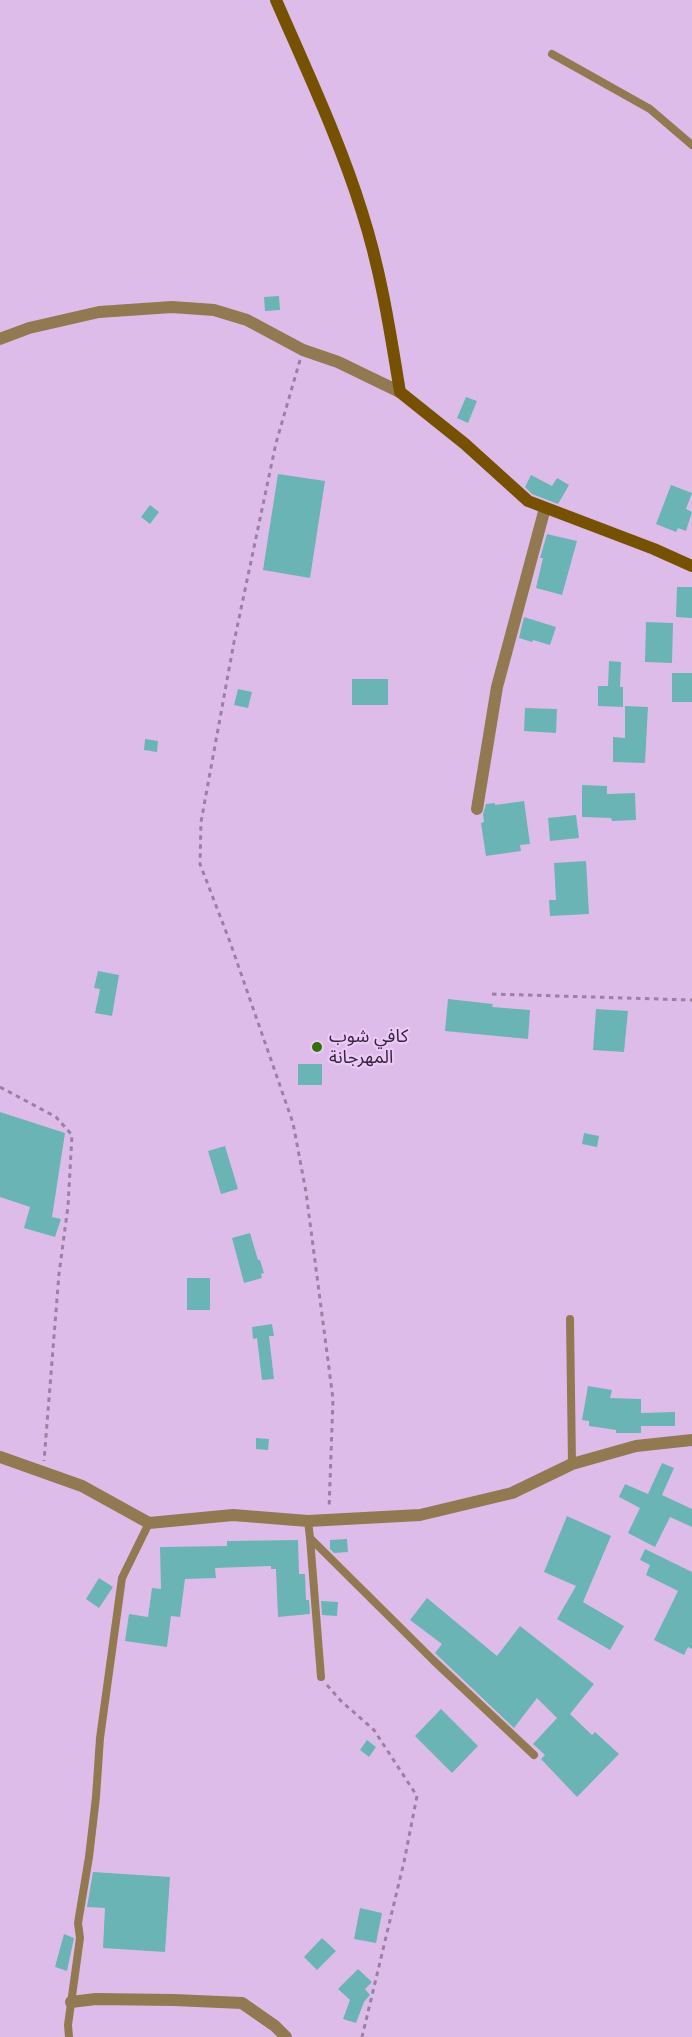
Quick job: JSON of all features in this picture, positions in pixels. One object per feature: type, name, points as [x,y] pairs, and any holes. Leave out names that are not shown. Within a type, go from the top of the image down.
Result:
[{"type":"street","points":[[276,0],[325,114],[362,212],[388,315],[400,392]]},
{"type":"street","points":[[0,339],[29,328],[99,312],[172,307],[225,313],[247,321],[303,350],[338,362],[400,392],[465,444],[528,501],[654,549],[692,566]]},
{"type":"street","points":[[477,809],[497,687],[546,508]]},
{"type":"street","points":[[0,1457],[82,1486],[149,1523],[233,1515],[328,1521],[420,1515],[512,1493],[572,1464],[636,1446],[692,1440]]},
{"type":"street","points":[[71,2002],[96,1999],[242,2003],[275,2026],[286,2037]]},
{"type":"lane","points":[[552,54],[650,109],[692,145]]},
{"type":"lane","points":[[570,1319],[572,1464]]},
{"type":"lane","points":[[308,1521],[321,1677]]},
{"type":"lane","points":[[69,2037],[68,2025],[80,1938],[78,1923],[96,1797],[100,1738],[122,1578],[149,1523]]},
{"type":"lane","points":[[310,1538],[433,1660],[534,1755]]},
{"type":"path","points":[[303,350],[276,443],[234,642],[201,822],[200,864],[230,942],[293,1123],[306,1192],[333,1399],[328,1521]]},
{"type":"path","points":[[492,994],[692,1000]]},
{"type":"path","points":[[0,1087],[56,1117],[72,1135],[68,1206],[59,1274],[47,1411],[46,1455],[42,1472]]},
{"type":"path","points":[[321,1677],[341,1701],[374,1730],[417,1796],[404,1862],[362,2037]]},
{"type":"building","points":[[279,296],[280,310],[265,311],[264,297]]},
{"type":"building","points":[[466,397],[477,401],[468,423],[457,418]]},
{"type":"building","points":[[278,474],[325,481],[310,578],[263,570]]},
{"type":"building","points":[[531,475],[552,486],[557,478],[569,485],[558,504],[532,494],[525,487]]},
{"type":"building","points":[[671,485],[692,493],[686,509],[692,512],[686,531],[678,528],[676,532],[656,524]]},
{"type":"building","points":[[150,505],[159,512],[150,524],[141,517]]},
{"type":"building","points":[[547,534],[577,541],[562,595],[536,588],[543,558],[540,558]]},
{"type":"building","points":[[677,587],[692,587],[692,618],[676,617]]},
{"type":"building","points":[[524,617],[556,627],[550,645],[519,638]]},
{"type":"building","points":[[646,622],[673,623],[672,663],[645,662]]},
{"type":"building","points":[[609,661],[621,662],[620,687],[623,687],[623,707],[598,706],[598,686],[608,686]]},
{"type":"building","points":[[672,673],[692,673],[692,702],[672,702]]},
{"type":"building","points":[[352,679],[388,679],[388,705],[352,705]]},
{"type":"building","points":[[238,689],[252,692],[248,708],[234,705]]},
{"type":"building","points":[[625,706],[648,707],[645,763],[613,762],[613,737],[625,738]]},
{"type":"building","points":[[525,708],[557,709],[556,733],[524,731]]},
{"type":"building","points":[[145,739],[158,741],[157,752],[144,750]]},
{"type":"building","points":[[582,785],[607,786],[607,794],[635,793],[636,820],[612,821],[611,818],[582,817]]},
{"type":"building","points":[[524,801],[530,844],[520,845],[521,851],[486,856],[481,823],[484,822],[483,814],[486,804]]},
{"type":"building","points":[[576,815],[579,838],[550,841],[548,818]]},
{"type":"building","points":[[586,861],[589,914],[550,916],[549,900],[556,900],[554,863]]},
{"type":"building","points":[[98,971],[119,975],[112,1016],[95,1013],[100,989],[94,988]]},
{"type":"building","points":[[448,999],[493,1004],[492,1007],[530,1010],[528,1039],[445,1031]]},
{"type":"building","points":[[596,1009],[628,1011],[624,1052],[593,1050]]},
{"type":"building","points":[[298,1064],[322,1064],[322,1085],[298,1085]]},
{"type":"building","points":[[0,1112],[65,1133],[52,1217],[61,1219],[55,1237],[24,1228],[30,1207],[0,1197]]},
{"type":"building","points":[[584,1133],[599,1136],[597,1147],[582,1144]]},
{"type":"building","points":[[225,1146],[238,1189],[221,1194],[208,1151]]},
{"type":"building","points":[[250,1233],[264,1273],[261,1274],[262,1278],[244,1283],[232,1238]]},
{"type":"building","points":[[187,1278],[210,1278],[210,1310],[187,1310]]},
{"type":"building","points":[[272,1324],[274,1336],[269,1336],[274,1379],[262,1380],[257,1338],[253,1339],[252,1327]]},
{"type":"building","points":[[588,1386],[612,1390],[610,1398],[641,1399],[641,1413],[675,1412],[675,1426],[641,1426],[641,1433],[616,1433],[616,1430],[589,1426],[589,1421],[582,1420]]},
{"type":"building","points":[[256,1438],[269,1439],[268,1450],[256,1449]]},
{"type":"building","points":[[662,1463],[674,1468],[662,1495],[692,1509],[692,1527],[670,1517],[655,1547],[628,1533],[640,1508],[619,1497],[625,1484],[648,1494]]},
{"type":"building","points":[[567,1516],[611,1536],[583,1602],[624,1626],[610,1650],[557,1619],[576,1586],[544,1572]]},
{"type":"building","points":[[347,1539],[348,1552],[334,1553],[330,1549],[330,1540]]},
{"type":"building","points":[[298,1540],[299,1574],[305,1574],[306,1600],[309,1600],[310,1614],[278,1617],[276,1569],[271,1569],[271,1566],[215,1568],[216,1578],[185,1579],[180,1617],[171,1616],[167,1647],[125,1641],[129,1614],[148,1617],[152,1588],[161,1589],[160,1547],[227,1546],[227,1541]]},
{"type":"building","points":[[645,1549],[692,1572],[692,1649],[688,1647],[684,1655],[654,1640],[678,1591],[646,1575],[650,1565],[640,1560]]},
{"type":"building","points":[[99,1578],[113,1587],[99,1608],[86,1599]]},
{"type":"building","points":[[427,1598],[497,1656],[520,1626],[594,1684],[570,1714],[592,1735],[595,1732],[619,1754],[577,1797],[541,1759],[545,1755],[533,1744],[557,1718],[537,1698],[514,1728],[435,1653],[442,1644],[410,1620]]},
{"type":"building","points":[[321,1601],[338,1602],[337,1616],[322,1615]]},
{"type":"building","points":[[441,1709],[478,1746],[452,1773],[415,1736]]},
{"type":"building","points":[[367,1740],[376,1747],[369,1757],[360,1750]]},
{"type":"building","points":[[93,1872],[170,1877],[165,1952],[103,1948],[105,1908],[87,1907]]},
{"type":"building","points":[[360,1908],[382,1913],[376,1943],[354,1939]]},
{"type":"building","points":[[64,1934],[74,1938],[67,1971],[55,1967]]},
{"type":"building","points":[[322,1938],[336,1951],[317,1970],[304,1957]]},
{"type":"building","points":[[358,1969],[372,1982],[365,1989],[370,1995],[364,2002],[356,2023],[343,2019],[350,2000],[338,1989]]},
{"type":"place","name":"كافي شوب المهرجانة","points":[[317,1047]]}]
